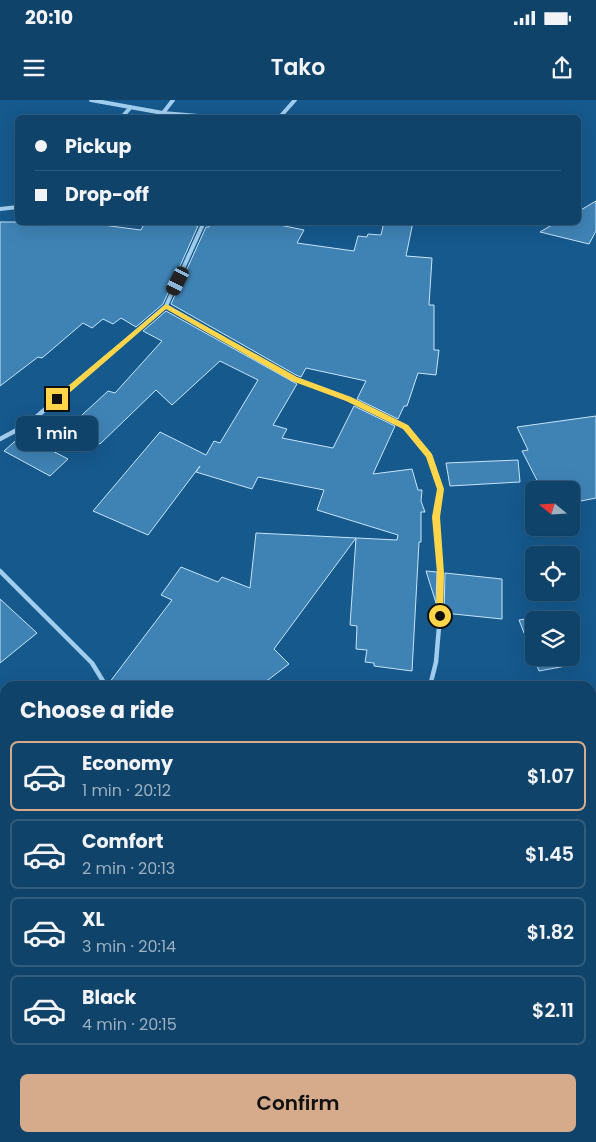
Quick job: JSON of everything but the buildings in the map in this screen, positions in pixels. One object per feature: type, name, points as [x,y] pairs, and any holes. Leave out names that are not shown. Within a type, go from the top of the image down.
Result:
[{"type":"street","points":[[91,100],[163,113],[186,115]]},
{"type":"street","points":[[163,113],[173,100]]},
{"type":"street","points":[[282,115],[295,100]]},
{"type":"street","points":[[124,115],[131,107]]},
{"type":"street","points":[[0,209],[15,208]]},
{"type":"street","points":[[0,439],[28,424],[166,306],[203,225]]},
{"type":"street","points":[[166,306],[294,379],[349,399],[405,427],[430,456],[441,489],[436,517],[440,573],[440,616],[436,662],[431,681]]},
{"type":"street","points":[[0,570],[92,663],[103,681]]},
{"type":"route","points":[[57,399],[166,306],[294,379],[349,399],[405,427],[430,456],[441,489],[436,517],[440,573],[440,616]]}]
